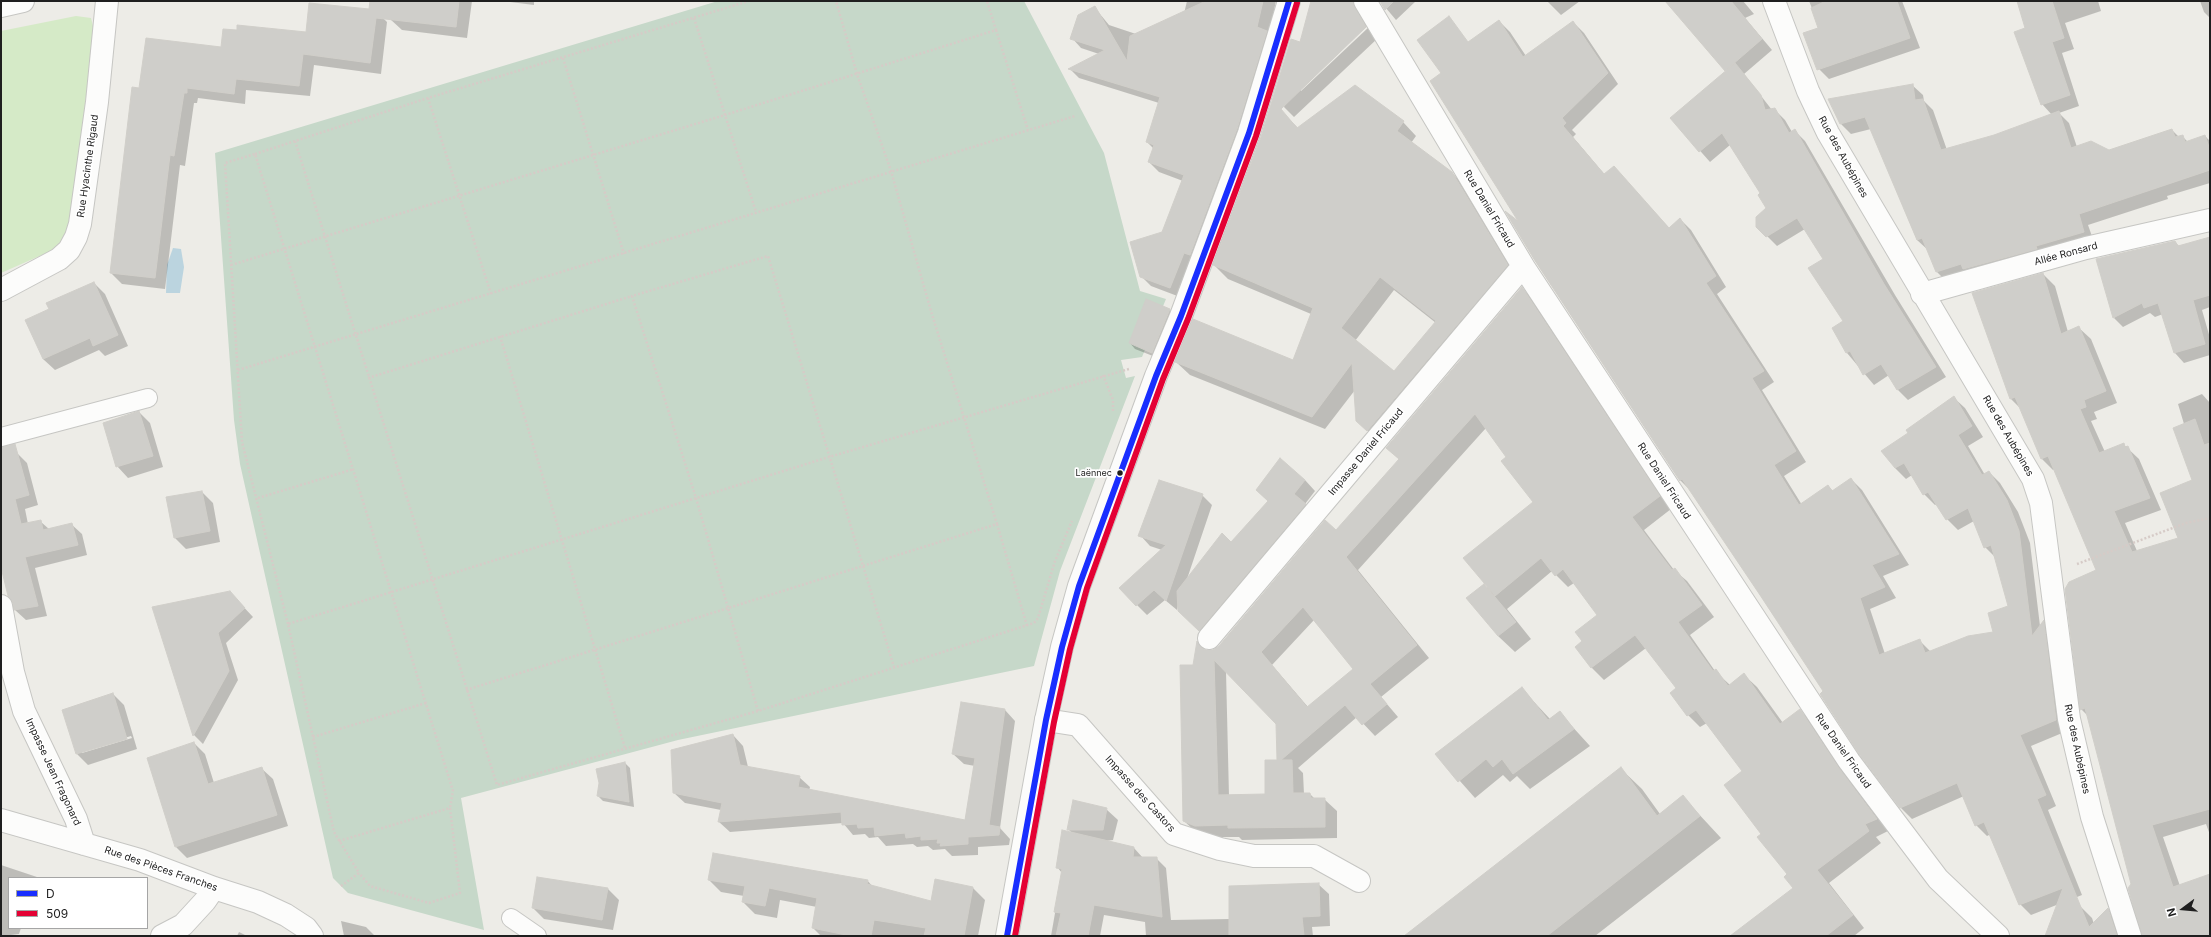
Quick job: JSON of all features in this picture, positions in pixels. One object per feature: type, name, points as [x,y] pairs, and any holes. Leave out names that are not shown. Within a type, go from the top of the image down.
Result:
[{"type":"street","points":[[1,6],[23,1]]},
{"type":"street","name":"Rue Hyacinthe Rigaud","points":[[1,290],[58,259],[69,250],[76,237],[80,224],[95,117],[107,1]]},
{"type":"street","points":[[1007,936],[1046,720],[1062,647],[1080,586],[1156,376],[1181,316],[1249,133],[1289,1]]},
{"type":"street","name":"Rue Daniel Fricaud","points":[[1365,1],[1523,266],[1849,761],[1938,880],[1998,936]]},
{"type":"street","name":"Rue des Aubépines","points":[[1774,1],[1808,91],[1828,133],[2033,479],[2041,503],[2069,719],[2092,817],[2130,936]]},
{"type":"street","name":"Allée Ronsard","points":[[1922,294],[2086,248],[2210,220]]},
{"type":"street","name":"Impasse Daniel Fricaud","points":[[1209,638],[1523,266]]},
{"type":"street","name":"Impasse Jean Fragonard","points":[[1,606],[13,672],[24,711],[76,819],[84,844]]},
{"type":"street","name":"Impasse des Castors","points":[[1046,720],[1078,725],[1174,834],[1220,850],[1254,856],[1314,856],[1359,881]]},
{"type":"street","name":"Rue des Pièces Franches","points":[[1,820],[140,860],[214,888],[258,902],[286,915],[306,928],[312,936]]},
{"type":"street","points":[[162,936],[183,925],[205,901],[214,888]]},
{"type":"lane","points":[[1,437],[148,398]]},
{"type":"lane","points":[[511,918],[537,936]]},
{"type":"path","points":[[255,154],[453,791],[450,808],[460,893],[429,903],[370,886],[359,873],[334,832],[288,624],[258,498],[242,442],[225,163],[428,98],[749,1]]},
{"type":"path","points":[[836,1],[857,74],[891,171],[1027,626]]},
{"type":"path","points":[[987,1],[1028,130]]},
{"type":"path","points":[[694,18],[756,212]]},
{"type":"path","points":[[231,265],[460,197],[996,30]]},
{"type":"path","points":[[563,58],[624,254]]},
{"type":"path","points":[[428,98],[491,294]]},
{"type":"path","points":[[238,370],[316,348],[756,212],[1075,116]]},
{"type":"path","points":[[295,141],[368,378],[497,785],[758,711],[1027,626],[1038,618],[1055,561],[1073,518]]},
{"type":"path","points":[[368,378],[500,336],[768,256],[894,667]]},
{"type":"path","points":[[632,296],[696,498],[758,711]]},
{"type":"path","points":[[500,336],[625,748]]},
{"type":"path","points":[[288,624],[829,457],[964,419],[1104,375],[1136,368],[1156,376]]},
{"type":"path","points":[[1104,375],[1113,400],[1113,413]]},
{"type":"path","points":[[258,498],[354,469]]},
{"type":"path","points":[[2075,565],[2186,523],[2210,518]]},
{"type":"path","points":[[466,690],[864,567],[997,524]]},
{"type":"path","points":[[314,737],[426,703]]},
{"type":"path","points":[[339,841],[450,808]]},
{"type":"path","points":[[341,886],[359,873]]},
{"type":"green space","points":[[718,1],[1024,1],[1104,153],[1140,291],[1166,299],[1142,357],[1121,360],[1126,378],[1135,376],[1060,571],[1034,666],[678,740],[461,798],[484,930],[348,893],[333,878],[240,464],[234,420],[215,153]]},
{"type":"green space","points":[[76,16],[91,18],[94,30],[70,228],[66,241],[51,251],[1,273],[1,31]]},
{"type":"water","points":[[173,248],[181,249],[184,267],[180,293],[166,293],[167,265]]},
{"type":"building","points":[[370,1],[459,1],[456,27],[376,18],[370,63],[303,54],[299,86],[236,79],[234,94],[187,88],[187,93],[184,93],[174,156],[170,155],[155,278],[110,273],[132,87],[139,88],[146,38],[221,47],[223,29],[237,30],[237,25],[306,32],[309,3],[369,9]]},
{"type":"building","points":[[1206,1],[1263,1],[1257,27],[1267,31],[1237,129],[1190,255],[1184,253],[1170,288],[1140,277],[1130,242],[1162,232],[1184,175],[1148,162],[1154,145],[1146,142],[1160,97],[1068,69],[1105,50],[1070,39],[1078,15],[1095,6],[1127,61],[1130,36]]},
{"type":"building","points":[[1311,1],[1353,1],[1366,27],[1281,109],[1297,128],[1355,85],[1404,121],[1397,131],[1452,172],[1508,265],[1367,431],[1356,421],[1352,363],[1312,417],[1175,362],[1193,319],[1293,360],[1313,308],[1213,265],[1261,137],[1291,39],[1300,42]],"holes":[[[1380,277],[1436,321],[1394,371],[1341,328]]]},
{"type":"building","points":[[1380,1],[1394,1],[1385,10]]},
{"type":"building","points":[[1665,1],[1731,1],[1762,39],[1725,71]]},
{"type":"building","points":[[1826,1],[1897,1],[1910,38],[1817,70],[1803,33],[1818,28],[1811,8]]},
{"type":"building","points":[[2017,1],[2052,1],[2064,38],[2052,42],[2070,95],[2041,105],[2014,32],[2025,28]]},
{"type":"building","points":[[1449,16],[1468,42],[1499,20],[1523,57],[1573,21],[1608,73],[1562,118],[1566,123],[1563,126],[1604,174],[1614,166],[1669,228],[1680,218],[1716,276],[1706,283],[1764,371],[1752,378],[1796,451],[1774,465],[1799,505],[1828,485],[1832,491],[1851,478],[1899,554],[1872,565],[1885,587],[1860,598],[1879,655],[1920,639],[1925,653],[1968,636],[1993,632],[1988,613],[2008,606],[1991,545],[1984,548],[1968,508],[1946,520],[1928,492],[1923,495],[1904,463],[1895,468],[1881,451],[1908,433],[1906,430],[1954,396],[1972,426],[1958,435],[1982,475],[1989,471],[2007,500],[2019,531],[2032,636],[2044,620],[2056,720],[2020,735],[2046,795],[2037,799],[2089,927],[2108,908],[2117,936],[2045,936],[2063,888],[2019,905],[1984,822],[1975,826],[1957,783],[1900,808],[1859,754],[1820,694],[1823,691],[1760,595],[1682,479],[1680,481],[1534,259],[1505,211],[1518,221],[1430,81],[1441,73],[1417,40]]},
{"type":"building","points":[[1735,63],[1761,95],[1765,110],[1775,108],[1789,133],[1795,129],[1884,284],[1936,367],[1897,390],[1881,364],[1863,375],[1850,351],[1846,353],[1832,328],[1843,321],[1808,268],[1823,259],[1797,218],[1766,237],[1756,227],[1756,217],[1766,208],[1758,195],[1760,193],[1722,133],[1699,152],[1670,118]]},
{"type":"building","points":[[1913,84],[1915,100],[1923,99],[1941,150],[1994,135],[2059,111],[2071,148],[2091,141],[2109,150],[2172,129],[2175,137],[2183,135],[2185,142],[2205,135],[2210,150],[2210,170],[2079,214],[2084,232],[2036,246],[2037,249],[1963,269],[1961,264],[1936,272],[1922,238],[1917,240],[1865,117],[1840,124],[1828,99]]},
{"type":"building","points":[[2210,237],[2210,295],[2193,300],[2205,344],[2174,353],[2158,303],[2144,308],[2142,303],[2113,318],[2096,259],[2175,241],[2178,246]]},
{"type":"building","points":[[2043,273],[2061,334],[2079,326],[2106,391],[2084,400],[2086,407],[2080,409],[2099,453],[2124,443],[2125,447],[2128,446],[2150,498],[2114,511],[2132,552],[2178,538],[2160,493],[2192,480],[2173,428],[2195,419],[2204,445],[2210,443],[2210,809],[2152,825],[2173,887],[2210,874],[2210,936],[2142,936],[2128,888],[2131,884],[2085,708],[2080,710],[2065,589],[2069,582],[2096,570],[2048,456],[2041,459],[2015,397],[2010,399],[1972,293]]},
{"type":"building","points":[[94,282],[118,335],[93,346],[90,338],[43,359],[25,320],[49,309],[46,303]]},
{"type":"building","points":[[1522,287],[1660,496],[1632,517],[1672,570],[1675,568],[1702,605],[1678,622],[1713,671],[1716,669],[1728,686],[1744,673],[1780,724],[1800,709],[1839,768],[1877,819],[1865,824],[1869,831],[1817,870],[1853,915],[1826,936],[1730,936],[1793,888],[1784,877],[1787,874],[1757,837],[1761,834],[1724,785],[1742,771],[1696,710],[1687,716],[1670,693],[1676,688],[1635,635],[1591,668],[1575,647],[1582,641],[1575,632],[1597,615],[1563,569],[1555,576],[1541,558],[1495,596],[1463,558],[1533,502],[1501,461],[1506,457],[1475,414],[1346,557],[1417,645],[1370,684],[1387,704],[1362,725],[1345,705],[1281,760],[1292,760],[1293,793],[1310,793],[1311,798],[1325,798],[1325,827],[1228,828],[1228,825],[1195,826],[1183,821],[1180,665],[1193,665],[1197,641],[1201,647],[1206,650],[1213,650],[1219,646],[1325,520],[1336,530],[1399,459],[1386,448]],"holes":[[[1303,607],[1353,669],[1307,707],[1261,652]],[[1214,660],[1276,724],[1277,760],[1265,760],[1265,794],[1218,795]]]},
{"type":"building","points":[[1146,299],[1170,309],[1152,353],[1129,343]]},
{"type":"building","points":[[139,411],[153,456],[116,467],[103,423]]},
{"type":"building","points":[[15,444],[29,495],[15,499],[21,524],[41,520],[43,530],[72,523],[78,545],[25,557],[38,606],[14,610],[13,603],[8,596],[1,567],[1,447]]},
{"type":"building","points":[[1280,458],[1305,480],[1294,494],[1306,504],[1199,631],[1178,611],[1177,591],[1222,533],[1231,542],[1268,501],[1256,490]]},
{"type":"building","points":[[1159,480],[1203,494],[1166,601],[1154,590],[1136,606],[1119,588],[1166,545],[1138,536]]},
{"type":"building","points":[[202,491],[210,531],[174,538],[166,497]]},
{"type":"building","points":[[1484,584],[1516,622],[1498,636],[1466,598]]},
{"type":"building","points":[[230,591],[245,608],[218,633],[229,671],[193,736],[152,607]]},
{"type":"building","points":[[1522,687],[1548,720],[1560,711],[1574,729],[1513,774],[1502,759],[1493,767],[1486,759],[1458,782],[1435,754]]},
{"type":"building","points":[[113,693],[127,739],[76,754],[62,710]]},
{"type":"building","points":[[961,702],[1005,709],[989,825],[1000,827],[999,835],[968,837],[968,844],[940,846],[941,843],[937,843],[938,839],[921,840],[921,836],[906,838],[905,833],[875,836],[874,827],[858,828],[857,824],[842,825],[841,812],[718,822],[722,803],[673,793],[671,750],[733,734],[740,765],[800,776],[798,787],[965,820],[975,758],[952,754]]},
{"type":"building","points":[[194,742],[208,784],[262,767],[277,815],[175,847],[147,758]]},
{"type":"building","points":[[625,762],[629,802],[597,796],[599,783],[596,769]]},
{"type":"building","points":[[1621,767],[1657,816],[1683,795],[1700,816],[1547,936],[1404,936]]},
{"type":"building","points":[[1073,800],[1107,808],[1103,830],[1067,830]]},
{"type":"building","points":[[1062,830],[1134,847],[1133,857],[1157,857],[1162,917],[1094,905],[1088,936],[1056,936],[1061,913],[1054,912],[1062,869],[1056,868]]},
{"type":"building","points":[[713,853],[868,880],[867,884],[931,901],[935,879],[973,887],[964,936],[924,936],[926,928],[874,920],[871,936],[851,936],[812,928],[817,898],[769,888],[765,906],[742,902],[745,886],[708,880]]},
{"type":"building","points":[[537,877],[608,888],[602,920],[532,908]]},
{"type":"building","points":[[1319,883],[1320,916],[1302,917],[1304,936],[1229,936],[1229,886]]},
{"type":"transit line","name":"D","points":[[1007,936],[1046,720],[1062,647],[1079,586],[1156,376],[1181,316],[1249,133],[1289,1]]},
{"type":"transit line","name":"509","points":[[1015,936],[1054,722],[1070,649],[1087,588],[1163,379],[1188,319],[1256,136],[1297,3]]},
{"type":"place","name":"Laënnec","points":[[1120,473]]}]
